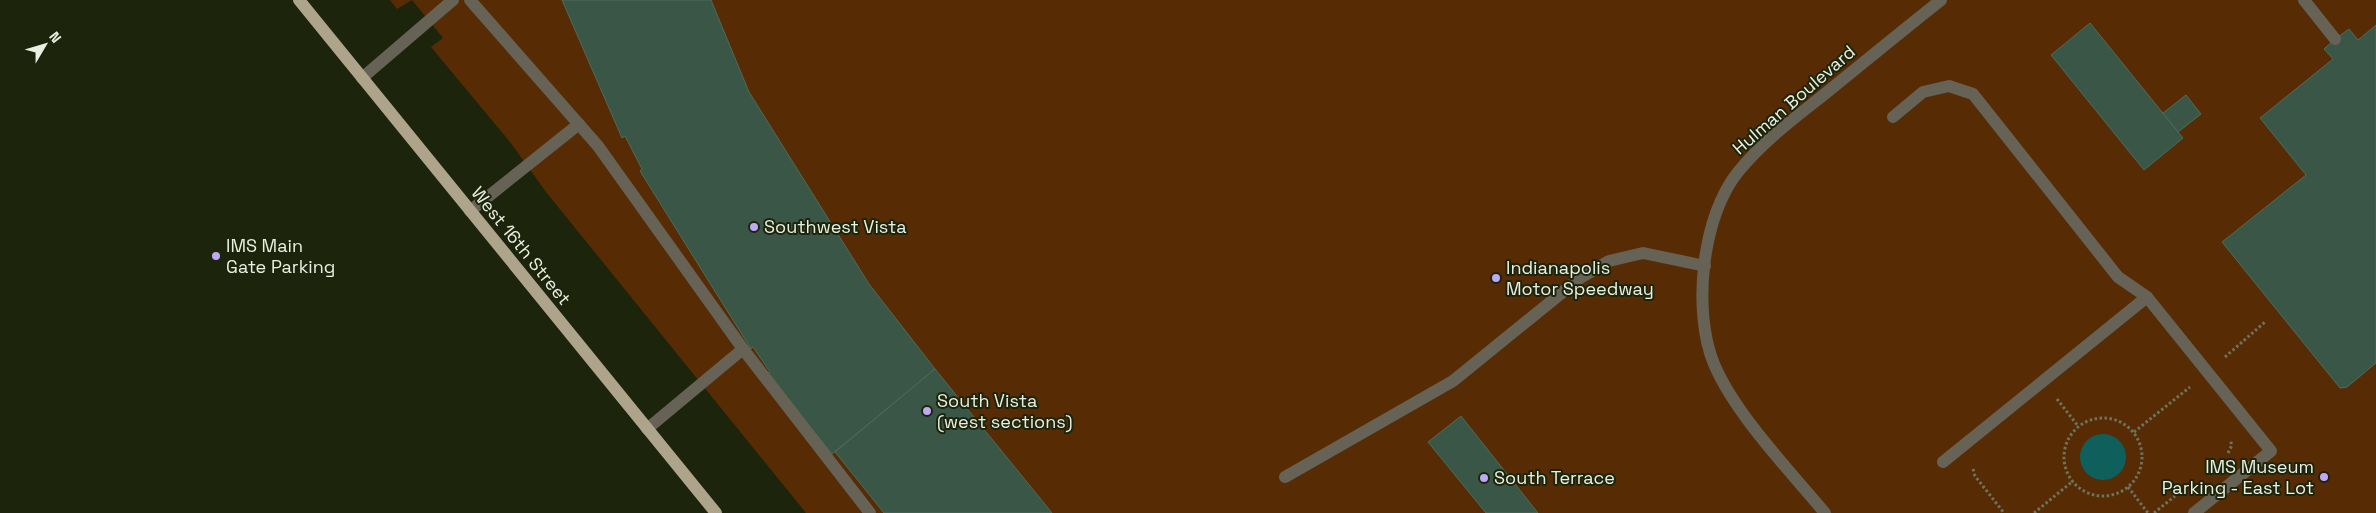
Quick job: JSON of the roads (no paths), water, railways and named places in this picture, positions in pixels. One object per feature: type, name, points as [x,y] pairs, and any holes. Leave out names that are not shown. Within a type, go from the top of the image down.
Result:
[{"type":"main road","name":"West 16th Street","points":[[299,0],[716,513]]},
{"type":"street","points":[[362,78],[452,0]]},
{"type":"street","points":[[470,0],[598,146],[743,349],[870,513]]},
{"type":"street","name":"Hulman Boulevard","points":[[1824,513],[1741,409],[1714,364],[1705,330],[1703,295],[1705,266],[1719,204],[1738,172],[1774,135],[1941,0]]},
{"type":"street","points":[[2304,0],[2335,39]]},
{"type":"street","points":[[1893,117],[1923,92],[1949,86],[1973,94],[2118,277],[2147,297],[2271,451],[2194,513]]},
{"type":"street","points":[[470,211],[579,124]]},
{"type":"street","points":[[1285,476],[1453,381],[1580,278],[1609,261],[1642,253],[1705,266]]},
{"type":"street","points":[[1943,462],[2147,297]]},
{"type":"street","points":[[648,429],[743,349]]},
{"type":"water","points":[[2103,434],[2116,438],[2122,444],[2126,457],[2122,470],[2116,476],[2103,480],[2090,476],[2084,470],[2080,457],[2084,444],[2090,438]]},
{"type":"place","name":"Southwest Vista","points":[[754,227]]},
{"type":"place","name":"IMS Main Gate Parking","points":[[216,256]]},
{"type":"place","name":"Indianapolis Motor Speedway","points":[[1496,278]]},
{"type":"place","name":"South Vista (west sections)","points":[[927,411]]},
{"type":"place","name":"IMS Museum Parking - East Lot","points":[[2324,477]]},
{"type":"place","name":"South Terrace","points":[[1484,478]]}]
